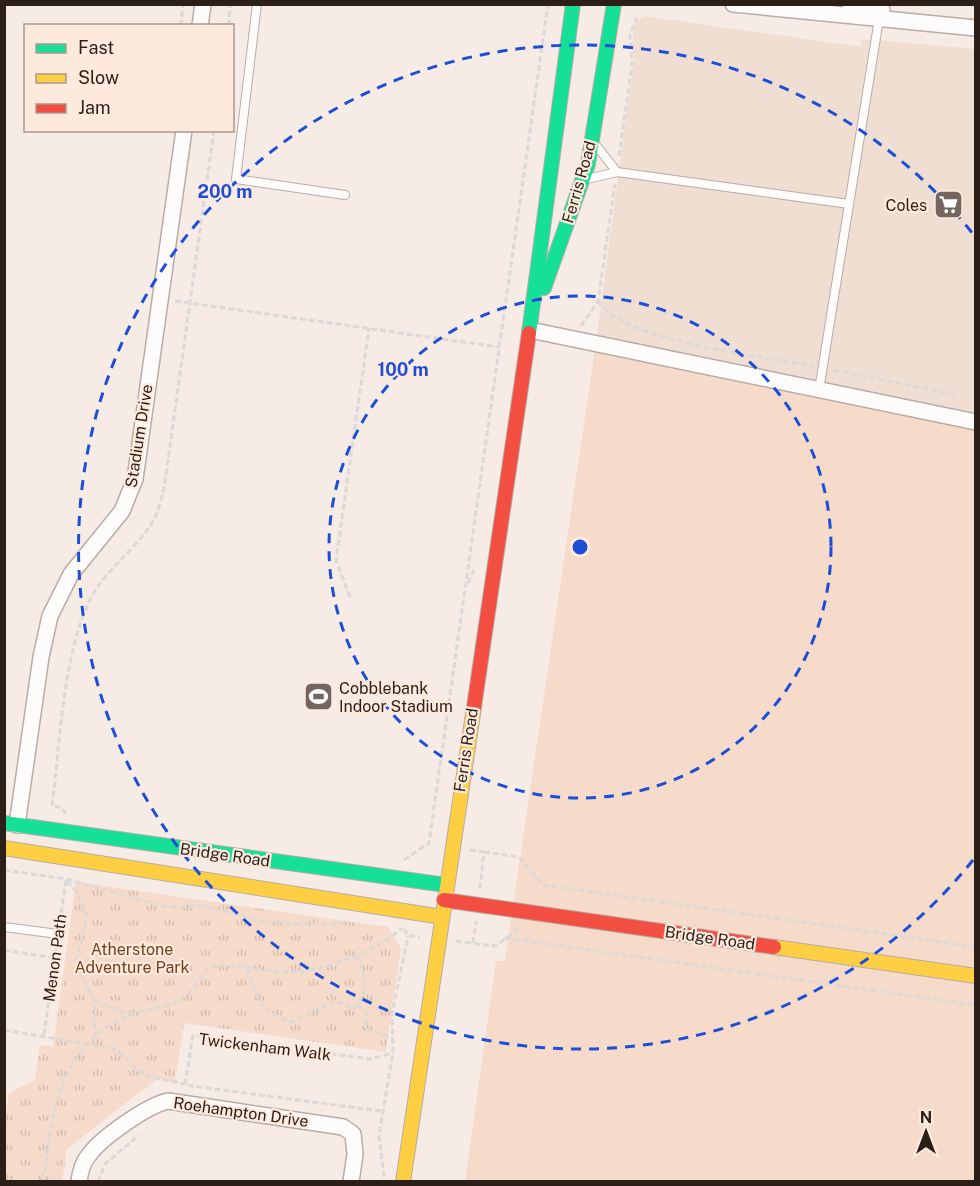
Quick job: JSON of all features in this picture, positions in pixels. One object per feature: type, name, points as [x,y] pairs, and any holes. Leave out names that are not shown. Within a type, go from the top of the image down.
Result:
[{"type":"street","points":[[200,24],[203,4]]},
{"type":"street","name":"Ferris Road","points":[[403,1182],[531,325],[573,4]]},
{"type":"street","name":"Ferris Road","points":[[531,325],[583,180],[592,141],[614,4]]},
{"type":"street","points":[[733,4],[880,14],[975,26]]},
{"type":"street","points":[[850,4],[880,14]]},
{"type":"street","name":"Stadium Drive","points":[[11,824],[50,616],[71,574],[122,511],[135,479],[184,132]]},
{"type":"street","points":[[531,325],[572,339],[975,422]]},
{"type":"street","name":"Bridge Road","points":[[11,824],[446,885]]},
{"type":"street","name":"Bridge Road","points":[[4,848],[442,917]]},
{"type":"street","name":"Bridge Road","points":[[444,900],[975,976]]},
{"type":"street","name":"Roehampton Drive","points":[[79,1182],[84,1164],[95,1147],[149,1107],[168,1101],[343,1127],[353,1134],[355,1143],[351,1182]]},
{"type":"lane","points":[[257,4],[236,179],[345,195]]},
{"type":"lane","points":[[819,390],[880,14]]},
{"type":"lane","points":[[592,141],[617,172]]},
{"type":"lane","points":[[583,180],[617,172],[849,204]]},
{"type":"lane","points":[[5,928],[58,934]]},
{"type":"path","points":[[180,24],[183,4]]},
{"type":"path","points":[[229,24],[230,4]]},
{"type":"path","points":[[400,863],[429,843],[548,4]]},
{"type":"path","points":[[572,339],[598,301],[632,64],[630,35],[638,14]]},
{"type":"path","points":[[598,301],[604,311],[616,320],[646,332],[956,395]]},
{"type":"path","points":[[190,302],[500,347]]},
{"type":"path","points":[[350,597],[336,560],[369,328]]},
{"type":"path","points":[[452,846],[519,856],[543,885],[975,947]]},
{"type":"path","points":[[473,943],[484,852]]},
{"type":"path","points":[[4,870],[66,879],[167,907],[205,906],[262,921],[300,924],[350,922]]},
{"type":"path","points":[[66,879],[76,891],[87,916],[76,962],[94,1001],[95,1036]]},
{"type":"path","name":"Menon Path","points":[[44,1036],[66,879]]},
{"type":"path","points":[[44,1182],[52,1118],[68,1072],[87,1042],[95,1036],[132,1015],[183,999],[208,968],[225,964],[290,972],[325,966],[375,948],[404,927],[393,926]]},
{"type":"path","points":[[383,1182],[384,1163],[378,1135],[393,1053],[392,1014],[408,936]]},
{"type":"path","points":[[505,938],[975,1005]]},
{"type":"path","points":[[4,950],[54,958]]},
{"type":"path","points":[[247,968],[260,1005],[272,1016],[292,1022],[334,1001],[348,1005],[352,1010],[363,999],[365,985],[357,954]]},
{"type":"path","points":[[94,1001],[132,1015]]},
{"type":"path","points":[[358,1004],[366,1014],[367,1030],[392,1037]]},
{"type":"path","points":[[4,1030],[87,1042],[117,1051],[145,1076],[185,1084],[381,1111]]},
{"type":"path","name":"Twickenham Walk","points":[[185,1084],[193,1035],[370,1059],[393,1053]]},
{"type":"path","points":[[182,1102],[185,1084]]},
{"type":"path","points":[[98,1182],[100,1172],[110,1158],[148,1128]]},
{"type":"shaded area","points":[[644,16],[861,47],[862,39],[975,49],[975,426],[595,349],[634,59],[632,43],[635,22]]},
{"type":"green space","points":[[595,349],[975,426],[975,1181],[465,1182],[496,961],[505,961]]},
{"type":"green space","name":"Atherstone Adventure Park","points":[[76,882],[388,927],[401,948],[386,1052],[184,1023],[175,1082],[157,1079],[67,1149],[62,1181],[5,1181],[4,1127],[9,1093],[35,1080],[40,1045],[53,1047]]},
{"type":"traffic: fast","points":[[529,333],[573,4]]},
{"type":"traffic: fast","points":[[544,288],[588,164],[614,4]]},
{"type":"traffic: fast","points":[[4,823],[446,885]]},
{"type":"traffic: slow","points":[[403,1182],[474,707]]},
{"type":"traffic: slow","points":[[4,848],[442,917]]},
{"type":"traffic: slow","points":[[774,947],[976,976]]},
{"type":"traffic: jam","points":[[474,707],[529,333]]},
{"type":"traffic: jam","points":[[444,900],[774,947]]},
{"type":"place","name":"Coles","points":[[948,205]]},
{"type":"place","name":"Cobblebank Indoor Stadium","points":[[318,697]]}]
